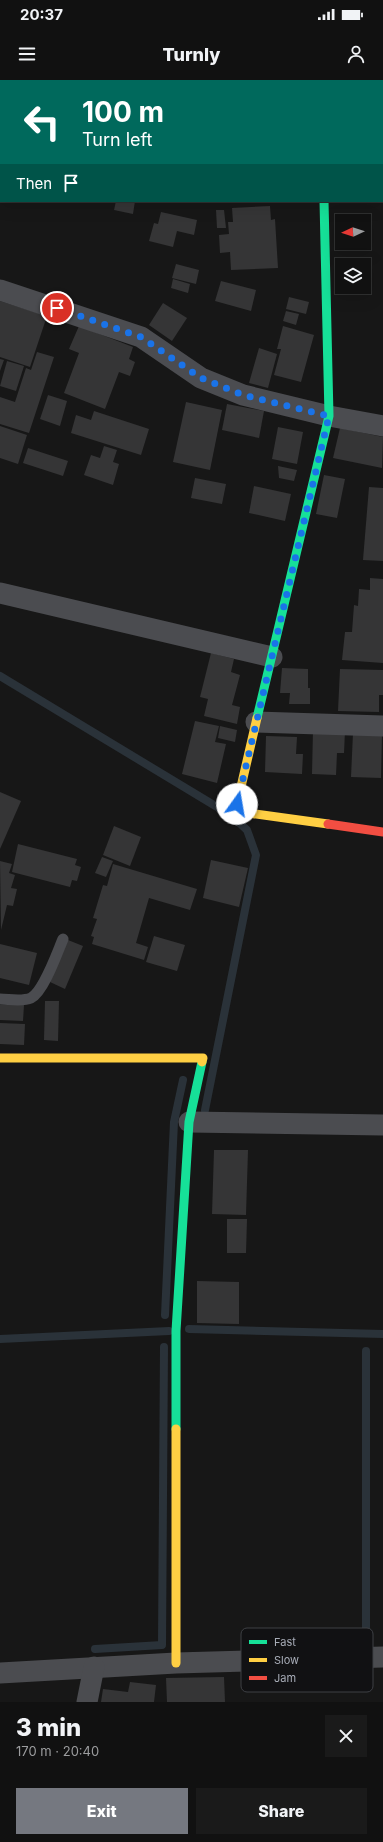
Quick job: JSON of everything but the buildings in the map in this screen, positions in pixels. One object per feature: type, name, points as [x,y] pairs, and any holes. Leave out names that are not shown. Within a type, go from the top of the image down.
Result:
[{"type":"street","points":[[324,202],[329,416],[237,804],[248,813],[383,832]]},
{"type":"street","points":[[0,290],[141,337],[201,378],[243,395],[329,416],[383,426]]},
{"type":"street","points":[[0,593],[272,657]]},
{"type":"street","points":[[256,722],[383,726]]},
{"type":"street","points":[[0,1058],[203,1058],[189,1122],[176,1331],[176,1663]]},
{"type":"street","points":[[189,1122],[383,1125]]},
{"type":"street","points":[[373,1657],[383,1657]]},
{"type":"street","points":[[0,1672],[241,1661]]},
{"type":"street","points":[[87,1702],[94,1667]]},
{"type":"lane","points":[[0,999],[22,1000],[30,998],[38,992],[63,939]]},
{"type":"waterway","points":[[0,676],[232,816]]},
{"type":"waterway","points":[[205,1110],[256,855],[247,830],[232,816],[233,805]]},
{"type":"waterway","points":[[165,1315],[174,1122],[183,1080]]},
{"type":"waterway","points":[[189,1329],[383,1334]]},
{"type":"waterway","points":[[0,1339],[169,1331]]},
{"type":"waterway","points":[[95,1649],[162,1645],[164,1347]]},
{"type":"waterway","points":[[366,1351],[366,1628]]},
{"type":"traffic: fast","points":[[257,718],[329,416],[324,202]]},
{"type":"traffic: fast","points":[[176,1429],[176,1331],[189,1122],[202,1062]]},
{"type":"traffic: slow","points":[[257,718],[237,804],[248,813],[328,824]]},
{"type":"traffic: slow","points":[[0,1058],[203,1058],[202,1062]]},
{"type":"traffic: slow","points":[[176,1429],[176,1663]]},
{"type":"traffic: jam","points":[[328,824],[383,832]]},
{"type":"route","points":[[57,308],[141,337],[201,378],[243,395],[329,416],[237,804]]}]
